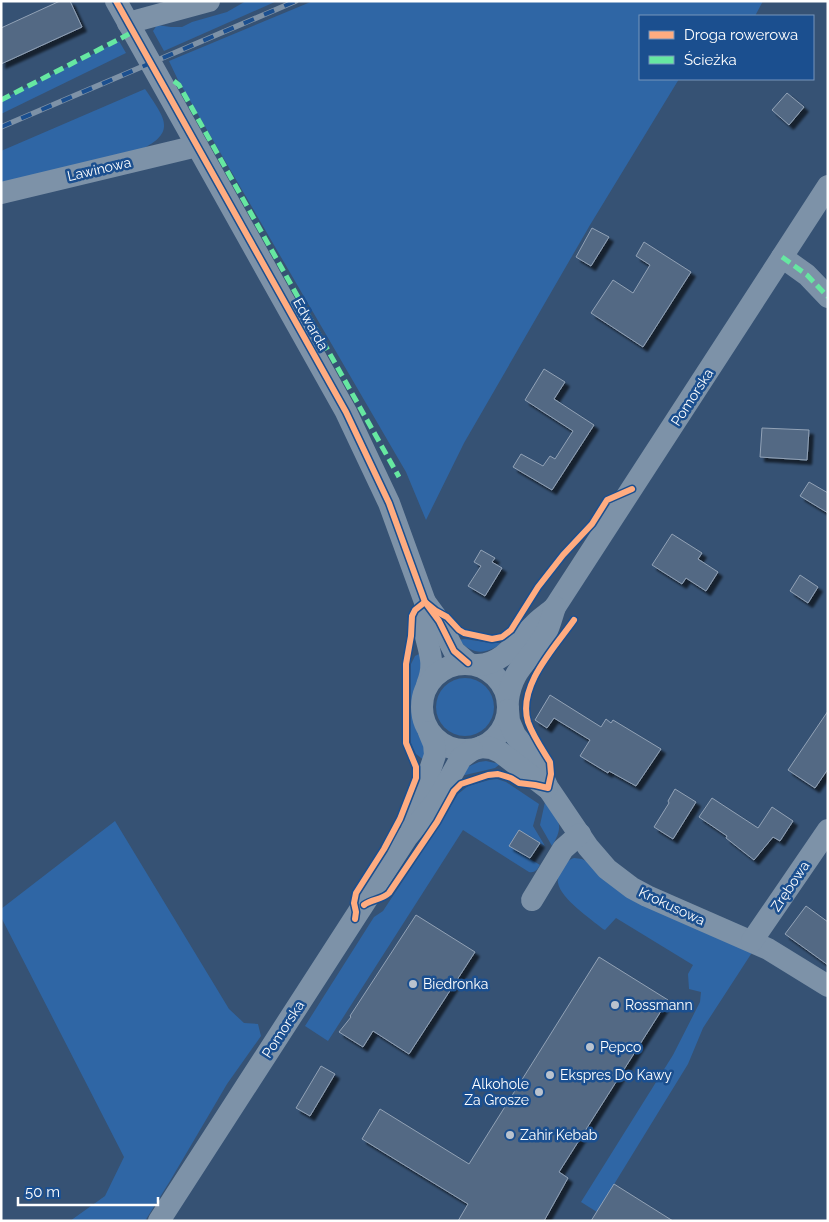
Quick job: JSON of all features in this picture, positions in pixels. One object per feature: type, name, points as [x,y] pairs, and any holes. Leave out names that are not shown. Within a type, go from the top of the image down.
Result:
[{"type":"street","name":"Edwarda","points":[[116,1],[346,412],[389,503],[425,602],[439,621],[454,651],[473,664]]},
{"type":"street","points":[[128,23],[208,1]]},
{"type":"street","name":"Lawinowa","points":[[1,193],[197,146]]},
{"type":"street","name":"Pomorska","points":[[508,705],[510,686],[514,677],[546,635],[555,607],[828,186]]},
{"type":"street","points":[[782,257],[807,275],[828,297]]},
{"type":"street","name":"Edwarda","points":[[425,602],[424,626],[432,657],[432,668],[427,685]]},
{"type":"street","name":"Pomorska","points":[[473,664],[491,663],[506,653],[534,624],[555,607]]},
{"type":"street","points":[[458,664],[473,664],[487,669],[501,682],[508,705],[507,720],[497,736],[476,749],[462,750],[444,745],[429,732],[422,714],[424,694],[427,685],[441,671],[458,664]]},
{"type":"street","name":"Krokusowa","points":[[508,705],[511,728],[536,762],[548,788],[588,847],[607,869],[632,888],[663,904],[752,941],[784,958],[828,986]]},
{"type":"street","name":"Pomorska","points":[[407,837],[435,755],[434,744],[429,732]]},
{"type":"street","name":"Krokusowa","points":[[476,749],[491,748],[500,752],[548,788]]},
{"type":"street","name":"Pomorska","points":[[159,1221],[407,837],[438,799],[461,758],[476,749]]},
{"type":"street","name":"Zrębowa","points":[[752,941],[828,830]]},
{"type":"street","points":[[532,900],[564,849],[580,834]]},
{"type":"shaded area","points":[[246,1],[277,1],[164,51],[153,31],[157,25],[182,27],[192,22],[227,12]]},
{"type":"shaded area","points":[[313,1],[763,1],[756,15],[639,15],[639,80],[678,80],[590,225],[464,443],[426,520],[406,472],[178,80],[169,61]]},
{"type":"shaded area","points":[[119,41],[126,53],[1,114],[1,100]]},
{"type":"shaded area","points":[[145,89],[158,109],[164,125],[163,132],[149,145],[136,152],[1,184],[1,151]]},
{"type":"shaded area","points":[[458,640],[503,643],[480,652],[469,649]]},
{"type":"shaded area","points":[[423,652],[419,683],[413,705],[414,717],[423,738],[425,761],[416,754],[411,743],[411,664],[415,656]]},
{"type":"shaded area","points":[[465,678],[476,680],[489,691],[494,707],[492,718],[481,731],[465,736],[454,734],[441,723],[436,707],[438,696],[449,683]]},
{"type":"shaded area","points":[[486,761],[500,764],[495,768],[461,776],[465,768]]},
{"type":"shaded area","points":[[497,779],[506,782],[539,804],[533,826],[545,846],[519,830],[509,846],[540,865],[538,868],[534,872],[529,872],[463,830],[328,1041],[305,1026],[374,917],[383,911],[458,794],[468,786]]},
{"type":"shaded area","points":[[545,802],[559,823],[558,833],[552,846],[540,825]]},
{"type":"shaded area","points":[[115,821],[229,1009],[244,1023],[258,1024],[261,1036],[227,1084],[145,1221],[70,1221],[105,1196],[124,1157],[1,917],[1,909]]},
{"type":"shaded area","points":[[574,858],[588,862],[753,951],[703,1028],[688,1064],[597,1212],[581,1202],[673,1055],[700,1002],[701,992],[689,989],[688,974],[693,965],[616,918],[605,930],[603,929],[570,902],[560,889],[558,879],[562,868]]},
{"type":"building","points":[[60,1],[70,1],[82,27],[1,64],[1,28]]},
{"type":"building","points":[[787,93],[804,107],[789,125],[772,110]]},
{"type":"building","points":[[592,228],[609,237],[591,266],[576,257]]},
{"type":"building","points":[[644,242],[691,272],[643,347],[591,313],[613,280],[633,293],[650,265],[636,256]]},
{"type":"building","points":[[544,369],[565,382],[554,399],[594,425],[552,490],[513,467],[521,454],[543,466],[550,456],[555,459],[573,431],[525,400]]},
{"type":"building","points":[[762,428],[809,430],[807,460],[760,457]]},
{"type":"building","points":[[809,482],[828,493],[828,513],[800,496]]},
{"type":"building","points":[[672,534],[702,553],[698,559],[718,572],[706,591],[686,578],[682,584],[652,565]]},
{"type":"building","points":[[481,550],[495,558],[492,562],[502,568],[485,596],[468,586],[481,566],[474,562]]},
{"type":"building","points":[[800,575],[818,587],[808,603],[790,591]]},
{"type":"building","points":[[550,695],[601,727],[606,719],[611,723],[613,720],[661,749],[636,786],[609,771],[608,773],[580,756],[590,740],[554,718],[547,728],[535,720]]},
{"type":"building","points":[[828,711],[828,769],[815,788],[788,770]]},
{"type":"building","points":[[675,789],[696,802],[673,839],[654,827],[669,803],[668,801]]},
{"type":"building","points":[[712,798],[758,828],[772,807],[793,821],[780,841],[773,837],[754,860],[726,838],[727,836],[699,817]]},
{"type":"building","points":[[519,830],[540,843],[530,858],[509,846]]},
{"type":"building","points":[[806,906],[828,922],[828,965],[785,934]]},
{"type":"building","name":"Biedronka","points":[[416,915],[475,952],[409,1054],[373,1031],[363,1047],[339,1032],[351,1017]]},
{"type":"building","points":[[599,957],[668,1000],[559,1172],[568,1178],[544,1221],[458,1221],[468,1204],[362,1139],[380,1109],[469,1164]]},
{"type":"building","points":[[321,1066],[335,1074],[310,1116],[296,1108]]},
{"type":"building","points":[[614,1184],[673,1221],[591,1221]]},
{"type":"railway","points":[[1,127],[296,1]]},
{"type":"marked path","points":[[1,100],[133,32]]},
{"type":"marked path","points":[[174,81],[179,85],[399,477]]},
{"type":"marked path","points":[[782,257],[807,275],[828,297]]},
{"type":"cycle path","points":[[116,1],[346,412],[389,503],[425,602],[439,621],[454,651],[468,663]]},
{"type":"cycle path","points":[[355,919],[354,903],[356,893],[384,849],[400,819],[416,778],[416,767],[406,743],[406,664],[412,616],[415,610],[425,602],[447,617],[464,633],[492,639],[502,637],[511,630],[538,587],[563,555],[592,524],[607,500],[632,489]]},
{"type":"cycle path","points":[[364,905],[389,893],[437,822],[454,791],[461,784],[488,775],[498,774],[519,783],[548,788],[551,774],[550,762],[528,722],[526,708],[528,695],[540,668],[574,620]]},
{"type":"place","name":"Biedronka","points":[[413,984]]},
{"type":"place","name":"Rossmann","points":[[615,1005]]},
{"type":"place","name":"Pepco","points":[[590,1047]]},
{"type":"place","name":"Ekspres Do Kawy","points":[[550,1075]]},
{"type":"place","name":"Alkohole Za Grosze","points":[[539,1092]]},
{"type":"place","name":"Zahir Kebab","points":[[510,1135]]}]
